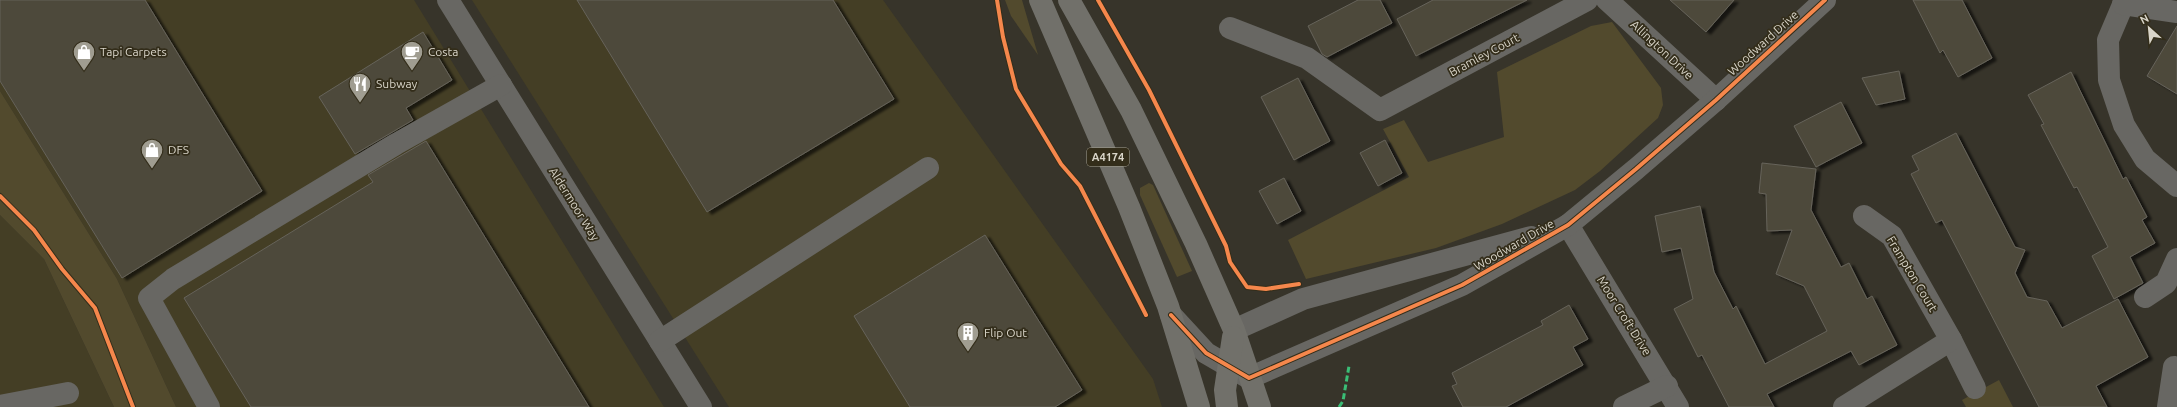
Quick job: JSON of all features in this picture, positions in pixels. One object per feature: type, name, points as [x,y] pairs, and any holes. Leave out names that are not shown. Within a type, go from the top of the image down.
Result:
[{"type":"main road","name":"A4174","points":[[1040,0],[1129,207],[1171,315],[1200,407]]},
{"type":"main road","points":[[1069,0],[1131,110],[1196,244],[1234,330],[1260,407]]},
{"type":"main road","points":[[1227,407],[1225,390],[1234,330]]},
{"type":"street","name":"Aldermoor Way","points":[[448,0],[701,407]]},
{"type":"street","name":"Bramley Court","points":[[1230,28],[1307,58],[1380,110],[1587,0]]},
{"type":"street","name":"Allington Drive","points":[[1607,0],[1716,100]]},
{"type":"street","name":"Woodward Drive","points":[[1249,378],[1462,285],[1568,225],[1716,100],[1825,0]]},
{"type":"street","points":[[2177,12],[2124,2],[2108,40],[2109,80],[2124,125],[2145,159],[2177,186]]},
{"type":"street","points":[[209,407],[149,298],[180,274],[396,144],[501,85]]},
{"type":"street","points":[[660,341],[928,168]]},
{"type":"street","name":"Frampton Court","points":[[1864,216],[1892,236],[1951,340],[1975,388]]},
{"type":"street","name":"Woodward Drive","points":[[1234,330],[1303,299],[1476,253],[1568,225]]},
{"type":"street","name":"Moor Croft Drive","points":[[1568,225],[1668,386],[1678,407]]},
{"type":"street","points":[[2145,297],[2166,283],[2177,259]]},
{"type":"street","points":[[1171,315],[1206,353],[1249,378]]},
{"type":"street","points":[[1844,407],[1951,340]]},
{"type":"street","points":[[2168,407],[2174,367]]},
{"type":"street","points":[[1624,407],[1668,386]]},
{"type":"street","points":[[0,406],[68,393]]},
{"type":"shaded area","points":[[0,0],[414,0],[664,407],[176,407],[117,279],[0,91]]},
{"type":"shaded area","points":[[472,0],[883,0],[1153,379],[1162,407],[729,407]]},
{"type":"shaded area","points":[[1005,0],[1022,0],[1038,55],[1011,16]]},
{"type":"shaded area","points":[[1612,22],[1661,88],[1663,105],[1658,118],[1600,171],[1575,190],[1502,224],[1436,248],[1306,279],[1288,240],[1409,177],[1383,129],[1404,120],[1428,162],[1504,137],[1497,72],[1591,26]]},
{"type":"shaded area","points":[[0,91],[117,279],[176,407],[114,407],[44,259],[0,215]]},
{"type":"shaded area","points":[[1149,183],[1153,185],[1192,271],[1177,277],[1140,195],[1140,188]]},
{"type":"shaded area","points":[[0,215],[44,259],[114,407],[0,407]]},
{"type":"shaded area","points":[[1999,380],[2013,407],[1966,407],[1962,400]]},
{"type":"building","points":[[0,0],[145,0],[262,191],[122,278],[0,81]]},
{"type":"building","points":[[577,0],[833,0],[894,99],[707,212]]},
{"type":"building","points":[[1358,0],[1380,0],[1392,23],[1327,57],[1322,54],[1308,26]]},
{"type":"building","points":[[1433,0],[1527,0],[1416,56],[1397,19]]},
{"type":"building","points":[[1670,0],[1734,0],[1706,32]]},
{"type":"building","points":[[1913,0],[1962,0],[1992,58],[1958,77],[1943,50],[1940,53]]},
{"type":"building","points":[[2177,26],[2177,94],[2147,76]]},
{"type":"building","points":[[423,32],[452,80],[406,108],[413,120],[355,154],[319,97]]},
{"type":"building","points":[[1899,71],[1905,99],[1876,105],[1862,78]]},
{"type":"building","points":[[2071,72],[2123,179],[2126,177],[2147,217],[2142,220],[2155,243],[2130,257],[2143,283],[2114,299],[2092,256],[2108,247],[2077,187],[2074,188],[2041,125],[2044,124],[2028,95]]},
{"type":"building","points":[[1298,78],[1330,141],[1294,160],[1261,97]]},
{"type":"building","points":[[1841,102],[1862,143],[1816,167],[1794,126]]},
{"type":"building","points":[[1956,133],[2015,247],[2025,250],[2015,273],[2027,297],[2047,301],[2062,328],[2118,299],[2148,357],[2096,386],[2107,407],[2039,407],[1942,220],[1936,223],[1911,174],[1919,170],[1912,156]]},
{"type":"building","points":[[1385,140],[1402,173],[1378,186],[1360,153]]},
{"type":"building","points":[[426,141],[589,407],[251,407],[184,298],[373,182],[368,175]]},
{"type":"building","points":[[1762,163],[1816,169],[1811,210],[1841,267],[1849,263],[1867,299],[1872,296],[1897,345],[1859,365],[1851,351],[1767,394],[1774,407],[1729,407],[1702,355],[1698,357],[1674,309],[1693,299],[1681,248],[1662,252],[1655,216],[1700,206],[1714,272],[1733,309],[1736,306],[1765,364],[1827,331],[1804,286],[1776,274],[1792,230],[1767,231],[1766,194],[1759,193]]},
{"type":"building","points":[[1284,178],[1301,211],[1277,224],[1259,191]]},
{"type":"building","name":"Flip Out","points":[[985,235],[1082,390],[1055,407],[910,407],[854,316]]},
{"type":"building","points":[[1569,305],[1588,339],[1573,347],[1583,365],[1506,407],[1463,407],[1452,386],[1457,384],[1452,373],[1543,325],[1541,321]]},
{"type":"marked path","points":[[1339,407],[1343,401],[1349,366]]},
{"type":"cycle path","points":[[997,0],[1003,37],[1016,89],[1061,164],[1080,186],[1146,315]]},
{"type":"cycle path","points":[[1098,0],[1149,90],[1226,246],[1230,262],[1247,287],[1266,289],[1299,284]]},
{"type":"cycle path","points":[[1171,315],[1206,353],[1249,378],[1462,285],[1568,225],[1716,100],[1825,0]]},
{"type":"cycle path","points":[[0,196],[34,230],[62,269],[95,308],[133,407]]},
{"type":"place","name":"Tapi Carpets","points":[[84,72]]},
{"type":"place","name":"Costa","points":[[412,72]]},
{"type":"place","name":"Subway","points":[[360,104]]},
{"type":"place","name":"DFS","points":[[152,170]]},
{"type":"place","name":"Flip Out","points":[[968,352]]}]
